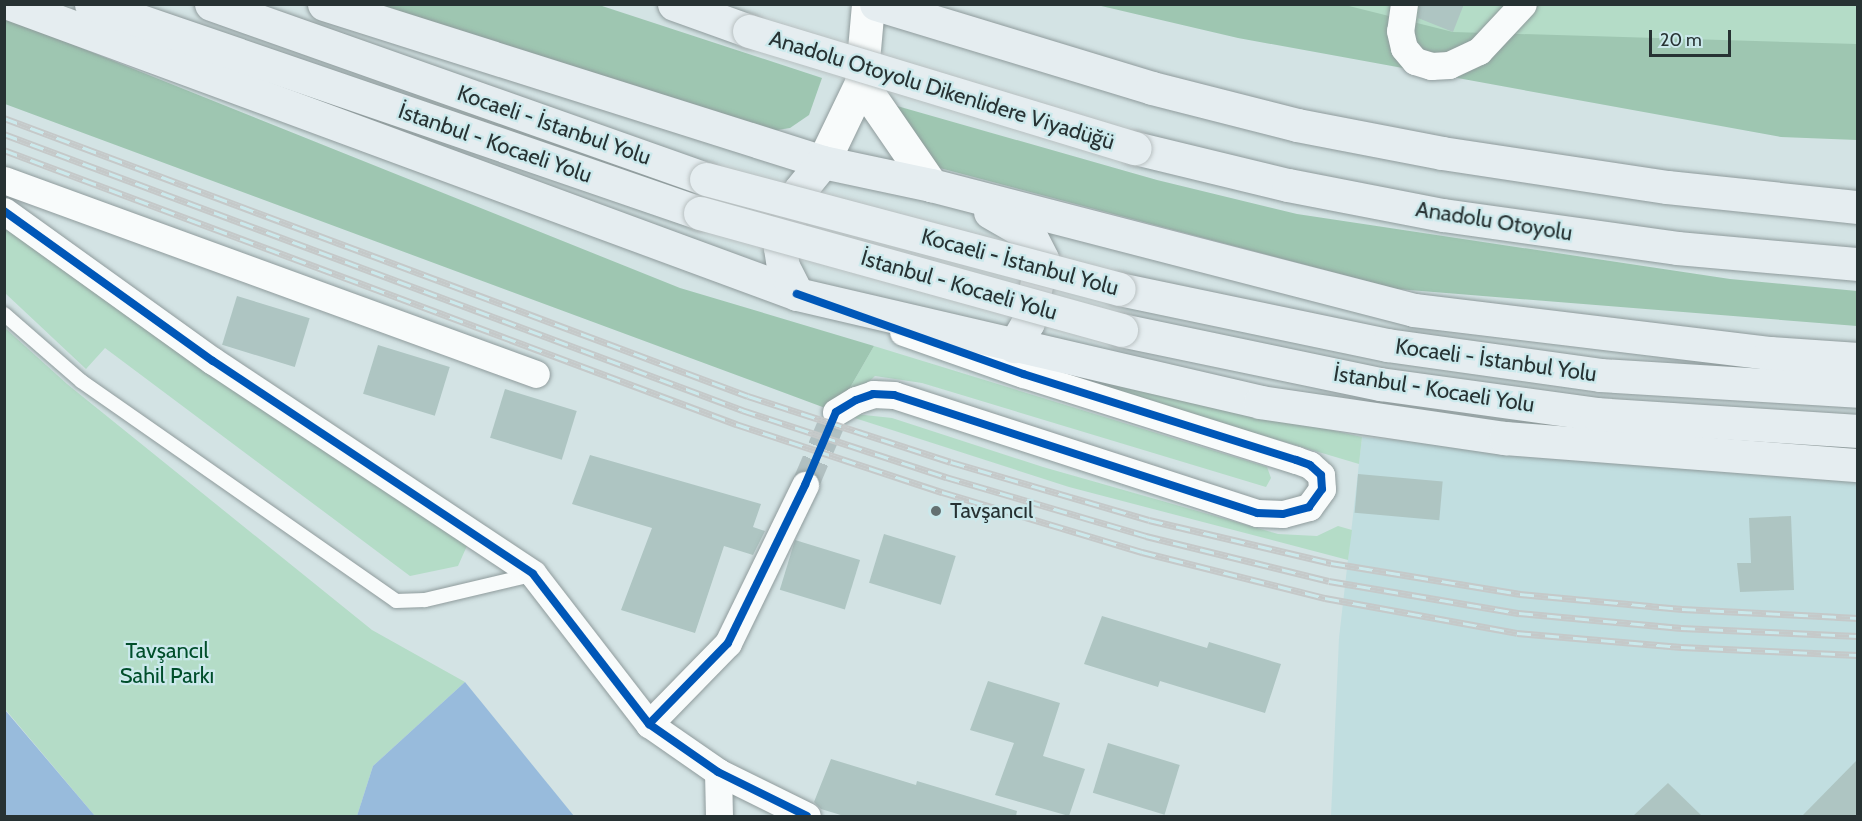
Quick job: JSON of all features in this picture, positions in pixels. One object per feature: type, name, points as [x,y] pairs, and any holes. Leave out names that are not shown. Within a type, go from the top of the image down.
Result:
[{"type":"highway","points":[[11,4],[797,294],[1018,360],[1260,402],[1505,438],[1857,465]]},
{"type":"highway","name":"İstanbul - Kocaeli Yolu","points":[[92,4],[700,213],[1121,330],[1380,384],[1596,414],[1857,431]]},
{"type":"highway","name":"Kocaeli - İstanbul Yolu","points":[[211,4],[706,179],[1119,289],[1387,345],[1600,375],[1857,391]]},
{"type":"highway","points":[[324,4],[822,162],[931,185],[1414,310],[1770,353],[1857,359]]},
{"type":"highway","name":"Anadolu Otoyolu Dikenlidere Viyadüğü","points":[[674,4],[749,31],[1135,148]]},
{"type":"highway","points":[[876,4],[1152,88],[1297,125],[1442,153],[1667,187],[1857,207]]},
{"type":"highway","name":"Anadolu Otoyolu","points":[[1135,148],[1288,185],[1443,214],[1677,248],[1857,264]]},
{"type":"highway","points":[[797,294],[783,267],[780,247],[800,190],[822,162]]},
{"type":"highway","points":[[931,185],[1008,220],[1030,235],[1042,259],[1018,360]]},
{"type":"main road","points":[[822,162],[861,83],[868,4]]},
{"type":"main road","points":[[861,83],[931,185]]},
{"type":"street","points":[[1404,4],[1400,31],[1404,48],[1415,61],[1431,66],[1449,65],[1479,51],[1523,4]]},
{"type":"street","points":[[4,180],[536,374]]},
{"type":"street","points":[[4,211],[213,361],[533,574],[649,724],[718,771],[807,816]]},
{"type":"street","points":[[836,412],[856,400],[873,394],[894,394],[1257,513],[1283,514],[1309,507],[1322,489],[1321,475],[1303,463],[1018,360]]},
{"type":"street","points":[[649,724],[728,643],[805,485]]},
{"type":"street","points":[[718,771],[718,816]]},
{"type":"lane","points":[[4,314],[81,381],[396,601],[425,600],[533,574]]},
{"type":"shaded area","points":[[1362,437],[1773,476],[1857,477],[1857,816],[1331,816],[1339,638]]},
{"type":"green space","points":[[1341,4],[1453,32],[1857,44],[1857,140],[1781,137],[1238,38],[1097,5]]},
{"type":"green space","points":[[361,5],[599,5],[822,78],[809,115],[790,128],[765,132]]},
{"type":"green space","points":[[1243,5],[1857,5],[1857,100]]},
{"type":"green space","points":[[4,17],[680,288],[874,346],[836,412],[5,104]]},
{"type":"green space","points":[[883,102],[1157,180],[1297,214],[1730,279],[1857,291],[1857,326],[1397,289],[936,167]]},
{"type":"green space","points":[[4,218],[470,539],[458,566],[410,576],[105,348],[86,369],[5,293]]},
{"type":"green space","name":"Tavşancıl Sahil Parkı","points":[[4,327],[67,384],[372,630],[465,682],[373,766],[357,816],[95,816],[5,709]]},
{"type":"green space","points":[[874,346],[1267,467],[1271,478],[1266,487],[922,383],[875,376],[837,412],[892,418],[1043,467],[1278,534],[1317,536],[1338,526],[1352,530],[1348,560],[1069,487],[836,412]]},
{"type":"green space","points":[[1079,373],[1362,437],[1359,464],[1103,388]]},
{"type":"water","points":[[465,682],[574,816],[357,816],[373,766]]},
{"type":"water","points":[[5,710],[95,816],[5,816]]},
{"type":"building","points":[[1419,4],[1464,4],[1453,32],[1418,18]]},
{"type":"building","points":[[237,296],[310,318],[295,367],[222,345]]},
{"type":"building","points":[[378,345],[450,367],[435,416],[363,394]]},
{"type":"building","points":[[505,389],[577,411],[562,460],[490,438]]},
{"type":"building","points":[[590,455],[761,504],[753,527],[765,531],[753,555],[724,546],[695,633],[621,610],[652,528],[572,504]]},
{"type":"building","points":[[1358,474],[1443,481],[1439,520],[1355,513]]},
{"type":"building","points":[[1791,516],[1794,590],[1740,592],[1737,563],[1751,563],[1749,518]]},
{"type":"building","points":[[884,534],[956,556],[941,605],[869,583]]},
{"type":"building","points":[[795,540],[860,560],[845,610],[780,590]]},
{"type":"building","points":[[1102,616],[1207,648],[1209,642],[1281,664],[1265,713],[1160,681],[1158,687],[1084,664]]},
{"type":"building","points":[[988,681],[1060,703],[1043,756],[1085,769],[1069,816],[995,795],[1014,743],[970,730]]},
{"type":"building","points":[[1108,743],[1180,765],[1165,815],[1093,793]]},
{"type":"building","points":[[831,759],[916,785],[917,781],[1017,811],[1016,816],[844,816],[821,809],[814,802]]},
{"type":"building","points":[[1857,760],[1857,816],[1802,816]]},
{"type":"building","points":[[1668,783],[1702,816],[1633,816]]},
{"type":"tunnel","points":[[805,485],[836,412]]},
{"type":"railway","points":[[4,118],[748,396],[951,462],[1149,520],[1331,563],[1520,594],[1682,609],[1858,618]]},
{"type":"railway","points":[[4,134],[742,410],[946,477],[1146,536],[1329,581],[1519,613],[1681,628],[1858,636]]},
{"type":"railway","points":[[4,150],[736,424],[942,492],[1142,552],[1325,598],[1517,633],[1681,647],[1858,655]]},
{"type":"cycle path","points":[[4,211],[213,361],[533,574],[649,724],[718,772],[807,816]]},
{"type":"cycle path","points":[[649,724],[728,643],[805,485],[836,412],[856,400],[873,394],[894,395],[1257,513],[1283,514],[1309,507],[1322,489],[1321,475],[1310,465],[1023,374],[797,294]]},
{"type":"place","name":"Tavşancıl","points":[[936,511]]}]
